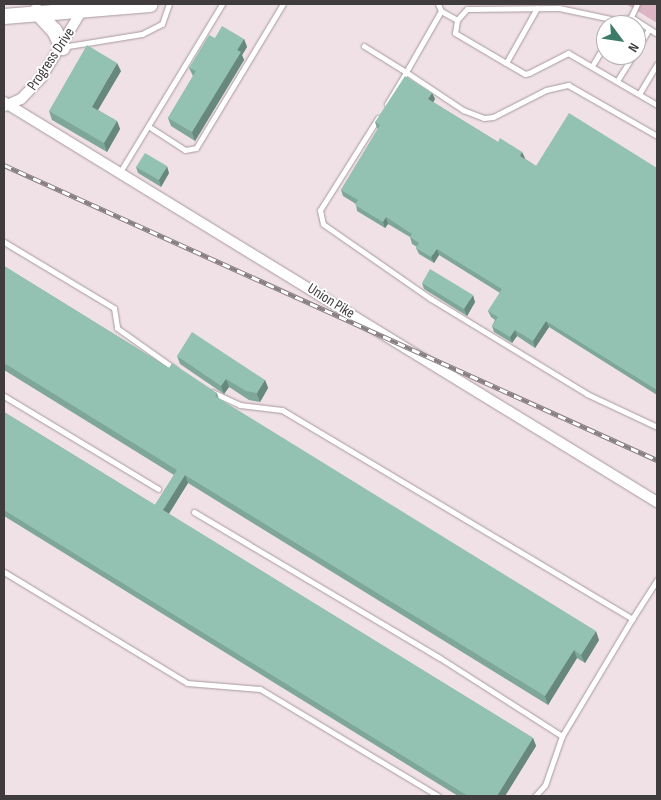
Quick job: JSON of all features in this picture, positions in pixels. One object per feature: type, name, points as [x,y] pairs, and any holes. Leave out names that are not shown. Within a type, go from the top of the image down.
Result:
[{"type":"main road","points":[[4,16],[85,6],[150,4]]},
{"type":"main road","points":[[36,11],[54,30],[62,47]]},
{"type":"street","name":"Progress Drive","points":[[5,105],[21,100],[32,90],[62,47],[85,6]]},
{"type":"street","name":"Union Pike","points":[[5,105],[120,172],[657,502]]},
{"type":"lane","points":[[62,47],[142,34],[162,24],[169,4]]},
{"type":"lane","points":[[120,172],[222,4]]},
{"type":"lane","points":[[148,126],[185,150],[196,148],[283,4]]},
{"type":"lane","points":[[438,4],[441,12],[457,20]]},
{"type":"lane","points":[[506,63],[537,8]]},
{"type":"lane","points":[[596,17],[559,8],[467,9],[457,20],[455,33],[525,74],[568,53],[657,105]]},
{"type":"lane","points":[[441,12],[320,210],[323,224],[431,299],[588,394],[657,426]]},
{"type":"lane","points":[[646,27],[657,34]]},
{"type":"lane","points":[[646,34],[649,29]]},
{"type":"lane","points":[[364,46],[463,110],[484,118],[493,117],[546,90],[568,85],[657,136]]},
{"type":"lane","points":[[592,66],[596,59]]},
{"type":"lane","points":[[639,94],[657,64]]},
{"type":"lane","points":[[617,81],[627,65]]},
{"type":"lane","points":[[4,242],[114,308],[117,328],[180,372]]},
{"type":"lane","points":[[203,386],[225,400],[240,405],[282,410],[632,619]]},
{"type":"lane","points":[[4,396],[158,489]]},
{"type":"lane","points":[[194,512],[440,658],[562,736]]},
{"type":"lane","points":[[4,572],[186,683],[260,689],[438,796]]},
{"type":"lane","points":[[535,796],[545,785],[562,736],[657,580]]},
{"type":"shaded area","points":[[626,4],[657,4],[657,23]]},
{"type":"building","points":[[222,26],[244,39],[237,50],[241,52],[192,132],[168,118],[196,71],[189,68],[209,35],[215,38]]},
{"type":"building","points":[[87,45],[117,63],[92,107],[117,121],[104,143],[49,111]]},
{"type":"building","points":[[405,76],[432,93],[428,99],[498,142],[500,138],[522,152],[520,156],[536,166],[569,113],[657,168],[657,390],[546,321],[533,341],[515,330],[510,337],[492,326],[498,317],[488,311],[502,289],[437,249],[431,257],[416,248],[419,243],[410,237],[412,234],[386,217],[383,222],[355,205],[358,200],[341,190],[380,125],[375,122]]},
{"type":"building","points":[[145,153],[167,166],[159,180],[136,167]]},
{"type":"building","points":[[4,266],[169,368],[172,363],[217,393],[215,396],[596,631],[581,655],[574,650],[545,696],[185,475],[163,510],[533,738],[497,796],[468,796],[4,510],[4,412],[155,505],[177,470],[4,363]]},
{"type":"building","points":[[430,269],[473,295],[464,309],[422,283]]},
{"type":"building","points":[[192,332],[265,380],[257,393],[246,391],[226,379],[221,386],[177,356]]},
{"type":"railway","points":[[4,165],[657,460]]}]
